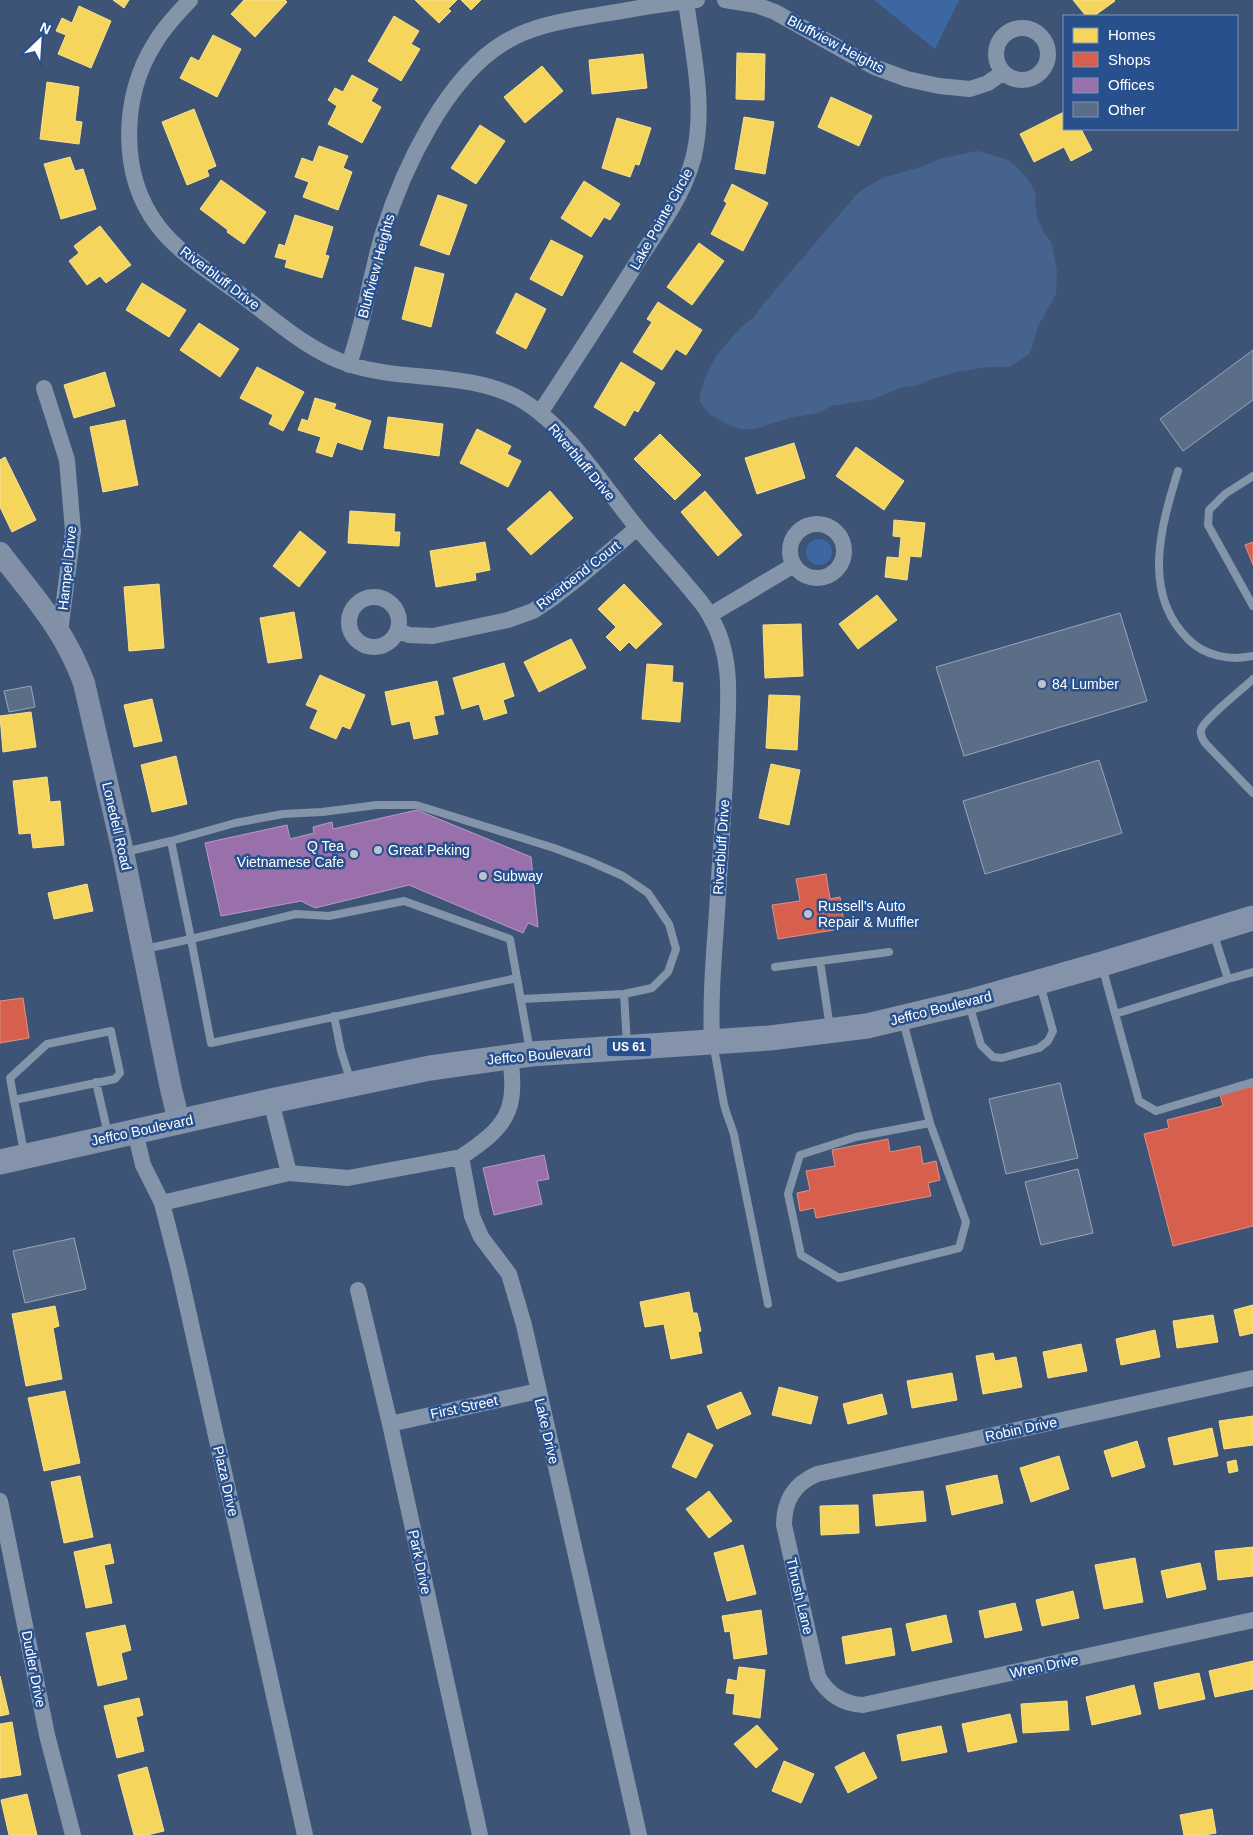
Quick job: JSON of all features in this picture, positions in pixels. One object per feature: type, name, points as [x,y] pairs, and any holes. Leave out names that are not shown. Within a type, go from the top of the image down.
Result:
[{"type":"main road","name":"Jeffco Boulevard","points":[[0,1162],[351,1083],[430,1068],[520,1055],[831,1032],[903,1019],[1102,964],[1253,918]]},
{"type":"street","name":"Riverbluff Drive","points":[[190,0],[155,42],[143,65],[133,93],[129,119],[132,168],[146,205],[157,226],[197,262],[307,344],[349,365],[496,389],[517,398],[540,413],[579,454],[637,528],[710,615],[722,642],[729,675],[724,808],[711,1006],[712,1042]]},
{"type":"street","name":"Bluffview Heights","points":[[349,365],[360,330],[382,234],[398,192],[423,139],[438,113],[467,73],[506,41],[534,29],[576,19],[691,0]]},
{"type":"street","name":"Lake Pointe Circle","points":[[540,413],[603,318],[657,231],[690,173],[699,127],[699,102],[691,0]]},
{"type":"street","name":"Bluffview Heights","points":[[725,0],[756,5],[775,12],[864,61],[907,79],[939,86],[970,89],[988,83],[1003,72]]},
{"type":"street","name":"Hampel Drive","points":[[44,388],[67,460],[73,532],[60,632]]},
{"type":"street","name":"Riverbend Court","points":[[398,631],[433,636],[508,620],[533,611],[582,575],[637,528]]},
{"type":"street","name":"Lonedell Road","points":[[0,553],[44,608],[60,632],[84,683],[144,949],[179,1122]]},
{"type":"street","points":[[710,615],[794,565]]},
{"type":"street","points":[[162,1202],[289,1173],[348,1178],[461,1158],[493,1134],[501,1124],[510,1108],[520,1055]]},
{"type":"street","points":[[271,1101],[289,1173]]},
{"type":"street","name":"Plaza Drive","points":[[135,1131],[143,1165],[162,1202],[304,1835]]},
{"type":"street","name":"Lake Drive","points":[[461,1158],[472,1216],[481,1237],[509,1274],[524,1325],[639,1835]]},
{"type":"street","name":"Park Drive","points":[[358,1290],[390,1424],[480,1835]]},
{"type":"street","name":"Robin Drive","points":[[794,1490],[800,1483],[817,1474],[1253,1378]]},
{"type":"street","name":"First Street","points":[[390,1424],[538,1391]]},
{"type":"street","name":"Thrush Lane","points":[[794,1490],[785,1506],[784,1525],[818,1677],[835,1697]]},
{"type":"street","name":"Dudler Drive","points":[[0,1501],[47,1735],[73,1835]]},
{"type":"street","name":"Wren Drive","points":[[835,1697],[848,1703],[863,1705],[1253,1620]]},
{"type":"lane","points":[[1178,471],[1162,530],[1159,554],[1159,582],[1169,614],[1183,634],[1198,648],[1220,656],[1246,658],[1253,656]]},
{"type":"lane","points":[[1253,476],[1225,494],[1209,510],[1208,525],[1253,606]]},
{"type":"lane","points":[[1253,679],[1203,724],[1201,730],[1206,744],[1253,792]]},
{"type":"lane","points":[[123,852],[235,823],[283,814],[322,812],[377,805],[416,805],[554,848],[623,876],[648,893],[669,924],[676,948],[668,972],[652,988],[624,994],[522,999]]},
{"type":"lane","points":[[171,840],[212,1043],[517,978]]},
{"type":"lane","points":[[144,949],[296,914],[329,916],[404,902],[510,939],[522,999],[520,1055]]},
{"type":"lane","points":[[1212,930],[1228,979]]},
{"type":"lane","points":[[775,967],[889,952]]},
{"type":"lane","points":[[820,961],[831,1032]]},
{"type":"lane","points":[[1102,964],[1139,1100],[1156,1111],[1253,1082]]},
{"type":"lane","points":[[1115,1014],[1253,972]]},
{"type":"lane","points":[[968,1002],[981,1045],[993,1057],[1002,1058],[1039,1048],[1048,1041],[1053,1031],[1039,982]]},
{"type":"lane","points":[[624,994],[627,1047]]},
{"type":"lane","points":[[334,1016],[341,1051],[351,1083]]},
{"type":"lane","points":[[903,1019],[930,1123],[966,1222],[959,1248],[839,1278],[801,1255],[788,1194],[800,1155],[856,1137],[930,1123]]},
{"type":"lane","points":[[14,1100],[115,1079],[120,1074],[110,1031],[48,1044],[10,1078],[14,1100],[25,1157]]},
{"type":"lane","points":[[712,1042],[720,1076],[724,1106],[734,1134],[768,1304]]},
{"type":"lane","points":[[96,1082],[109,1137]]},
{"type":"shaded area","points":[[874,0],[959,0],[935,49]]},
{"type":"shaded area","points":[[978,151],[1008,160],[1029,181],[1036,194],[1037,217],[1043,231],[1052,244],[1057,271],[1056,294],[1038,326],[1029,354],[1009,367],[987,367],[957,372],[916,386],[902,387],[874,399],[831,406],[818,413],[790,418],[755,429],[740,429],[709,414],[700,402],[700,394],[704,380],[717,355],[741,327],[753,318],[857,194],[885,177],[921,167],[942,158]]},
{"type":"shaded area","points":[[819,539],[828,543],[832,552],[828,561],[819,565],[810,561],[806,552],[810,543]]},
{"type":"building: Homes","points":[[113,0],[129,0],[124,8]]},
{"type":"building: Homes","points":[[244,0],[285,0],[287,2],[255,37],[231,14]]},
{"type":"building: Homes","points":[[415,0],[457,0],[448,9],[451,11],[439,23]]},
{"type":"building: Homes","points":[[461,0],[481,0],[471,10]]},
{"type":"building: Homes","points":[[1073,0],[1115,1],[1095,15],[1085,15]]},
{"type":"building: Homes","points":[[79,6],[111,21],[91,68],[58,54],[66,35],[56,31],[62,18],[72,23]]},
{"type":"building: Homes","points":[[394,16],[419,31],[411,44],[420,49],[401,81],[368,61]]},
{"type":"building: Homes","points":[[213,35],[241,49],[217,97],[180,78],[191,57],[199,61]]},
{"type":"building: Homes","points":[[737,53],[765,54],[764,100],[736,99]]},
{"type":"building: Homes","points":[[643,54],[647,88],[592,94],[589,60]]},
{"type":"building: Homes","points":[[542,66],[563,91],[525,123],[504,97]]},
{"type":"building: Homes","points":[[352,75],[378,89],[371,101],[381,107],[362,143],[328,124],[337,106],[328,100],[335,88],[343,92]]},
{"type":"building: Homes","points":[[47,82],[79,87],[75,121],[82,122],[79,144],[40,139]]},
{"type":"building: Homes","points":[[831,97],[872,116],[859,146],[818,127]]},
{"type":"building: Homes","points":[[194,109],[216,166],[207,170],[209,176],[187,185],[162,122]]},
{"type":"building: Homes","points":[[1063,112],[1063,130],[1082,130],[1092,150],[1071,161],[1064,147],[1034,162],[1020,134]]},
{"type":"building: Homes","points":[[744,117],[774,122],[765,174],[735,169]]},
{"type":"building: Homes","points":[[617,118],[651,128],[639,165],[635,164],[630,177],[602,168]]},
{"type":"building: Homes","points":[[480,125],[505,141],[476,184],[451,168]]},
{"type":"building: Homes","points":[[319,146],[348,156],[343,168],[352,172],[338,210],[303,197],[309,182],[295,177],[302,158],[313,162]]},
{"type":"building: Homes","points":[[70,157],[75,171],[83,169],[96,209],[61,219],[44,164]]},
{"type":"building: Homes","points":[[221,180],[266,212],[244,244],[200,209]]},
{"type":"building: Homes","points":[[584,181],[620,204],[610,220],[604,217],[591,237],[561,218]]},
{"type":"building: Homes","points":[[732,184],[768,203],[743,251],[711,234],[727,203],[724,201]]},
{"type":"building: Homes","points":[[438,195],[467,205],[449,255],[420,245]]},
{"type":"building: Homes","points":[[295,215],[333,227],[325,255],[329,256],[322,278],[285,267],[287,260],[275,257],[279,244],[285,246]]},
{"type":"building: Homes","points":[[100,226],[131,265],[106,283],[100,276],[87,285],[69,261],[79,253],[74,246]]},
{"type":"building: Homes","points":[[551,240],[583,256],[562,296],[530,279]]},
{"type":"building: Homes","points":[[699,243],[724,261],[692,305],[667,287]]},
{"type":"building: Homes","points":[[415,267],[444,274],[431,327],[402,319]]},
{"type":"building: Homes","points":[[142,283],[186,310],[169,337],[126,310]]},
{"type":"building: Homes","points":[[516,293],[546,309],[526,349],[496,333]]},
{"type":"building: Homes","points":[[658,302],[702,330],[686,355],[676,349],[662,370],[633,352],[652,322],[647,319]]},
{"type":"building: Homes","points":[[199,323],[239,349],[220,377],[180,350]]},
{"type":"building: Homes","points":[[621,362],[655,383],[638,412],[634,410],[625,426],[594,407]]},
{"type":"building: Homes","points":[[257,367],[304,392],[283,431],[269,424],[273,415],[240,398]]},
{"type":"building: Homes","points":[[105,372],[115,406],[74,418],[64,385]]},
{"type":"building: Homes","points":[[315,398],[336,404],[334,409],[371,421],[362,450],[337,442],[332,457],[316,452],[321,437],[298,430],[302,419],[308,421]]},
{"type":"building: Homes","points":[[388,417],[443,424],[439,456],[384,448]]},
{"type":"building: Homes","points":[[125,420],[138,485],[103,492],[90,427]]},
{"type":"building: Homes","points":[[477,429],[511,446],[507,454],[521,461],[508,487],[460,463]]},
{"type":"building: Homes","points":[[660,434],[701,475],[675,500],[634,459]]},
{"type":"building: Homes","points":[[794,443],[805,478],[757,494],[745,458]]},
{"type":"building: Homes","points":[[856,447],[904,481],[884,510],[836,476]]},
{"type":"building: Homes","points":[[5,457],[36,520],[12,532],[0,507],[0,460]]},
{"type":"building: Homes","points":[[550,491],[573,518],[531,555],[507,529]]},
{"type":"building: Homes","points":[[705,491],[742,535],[718,556],[681,512]]},
{"type":"building: Homes","points":[[350,511],[395,514],[394,532],[400,532],[399,546],[348,543]]},
{"type":"building: Homes","points":[[894,520],[925,523],[921,557],[910,556],[907,580],[885,577],[887,557],[899,558],[901,537],[893,536]]},
{"type":"building: Homes","points":[[300,531],[326,552],[299,587],[273,566]]},
{"type":"building: Homes","points":[[485,542],[490,570],[475,573],[476,580],[436,587],[430,551]]},
{"type":"building: Homes","points":[[159,584],[164,648],[129,651],[124,587]]},
{"type":"building: Homes","points":[[624,584],[662,624],[636,649],[629,642],[620,651],[606,637],[616,627],[598,609]]},
{"type":"building: Homes","points":[[877,595],[897,620],[858,649],[839,624]]},
{"type":"building: Homes","points":[[294,612],[302,658],[268,663],[260,618]]},
{"type":"building: Homes","points":[[801,624],[803,676],[765,678],[763,625]]},
{"type":"building: Homes","points":[[571,639],[586,668],[539,692],[524,662]]},
{"type":"building: Homes","points":[[504,663],[514,696],[503,700],[507,713],[484,720],[479,704],[462,709],[453,678]]},
{"type":"building: Homes","points":[[647,664],[673,666],[672,682],[683,683],[680,722],[642,719]]},
{"type":"building: Homes","points":[[320,675],[365,695],[350,729],[342,726],[336,739],[310,728],[318,710],[306,705]]},
{"type":"building: Homes","points":[[437,681],[444,714],[434,716],[438,734],[414,739],[410,721],[392,725],[385,692]]},
{"type":"building: Homes","points":[[769,695],[800,696],[797,750],[766,748]]},
{"type":"building: Homes","points":[[152,699],[162,741],[134,747],[124,705]]},
{"type":"building: Homes","points":[[31,712],[36,747],[3,752],[0,716]]},
{"type":"building: Homes","points":[[176,756],[187,804],[152,812],[141,765]]},
{"type":"building: Homes","points":[[771,764],[800,770],[789,825],[759,818]]},
{"type":"building: Homes","points":[[47,777],[50,802],[60,801],[64,845],[33,848],[31,833],[19,834],[13,781]]},
{"type":"building: Homes","points":[[87,884],[93,911],[54,919],[48,893]]},
{"type":"building: Homes","points":[[689,1292],[693,1313],[697,1313],[701,1331],[698,1332],[702,1353],[671,1359],[664,1324],[645,1327],[640,1302]]},
{"type":"building: Homes","points":[[1253,1305],[1253,1333],[1240,1336],[1234,1310]]},
{"type":"building: Homes","points":[[55,1306],[59,1326],[53,1328],[62,1379],[26,1386],[12,1314]]},
{"type":"building: Homes","points":[[1213,1315],[1218,1342],[1177,1348],[1173,1321]]},
{"type":"building: Homes","points":[[1155,1330],[1160,1357],[1121,1365],[1116,1339]]},
{"type":"building: Homes","points":[[1081,1344],[1087,1371],[1048,1378],[1043,1352]]},
{"type":"building: Homes","points":[[993,1353],[995,1361],[1016,1357],[1022,1387],[983,1394],[976,1356]]},
{"type":"building: Homes","points":[[952,1373],[957,1400],[912,1408],[907,1381]]},
{"type":"building: Homes","points":[[779,1387],[818,1397],[811,1424],[772,1415]]},
{"type":"building: Homes","points":[[65,1391],[80,1463],[44,1471],[28,1398]]},
{"type":"building: Homes","points":[[741,1392],[751,1414],[717,1429],[707,1406]]},
{"type":"building: Homes","points":[[882,1394],[887,1414],[848,1424],[843,1404]]},
{"type":"building: Homes","points":[[1253,1416],[1253,1445],[1224,1449],[1219,1421]]},
{"type":"building: Homes","points":[[1212,1428],[1218,1456],[1174,1465],[1168,1438]]},
{"type":"building: Homes","points":[[688,1433],[713,1445],[696,1478],[672,1467]]},
{"type":"building: Homes","points":[[1137,1441],[1145,1467],[1112,1477],[1104,1451]]},
{"type":"building: Homes","points":[[1059,1456],[1069,1489],[1031,1502],[1020,1468]]},
{"type":"building: Homes","points":[[1236,1460],[1238,1471],[1229,1473],[1227,1462]]},
{"type":"building: Homes","points":[[997,1475],[1003,1503],[952,1515],[946,1486]]},
{"type":"building: Homes","points":[[80,1476],[93,1537],[64,1543],[51,1482]]},
{"type":"building: Homes","points":[[709,1491],[732,1521],[709,1538],[686,1509]]},
{"type":"building: Homes","points":[[923,1491],[926,1521],[876,1526],[873,1495]]},
{"type":"building: Homes","points":[[858,1505],[859,1533],[821,1535],[820,1506]]},
{"type":"building: Homes","points":[[110,1544],[114,1563],[104,1565],[112,1603],[86,1608],[74,1552]]},
{"type":"building: Homes","points":[[743,1545],[756,1594],[727,1601],[714,1553]]},
{"type":"building: Homes","points":[[1253,1547],[1253,1576],[1218,1580],[1215,1551]]},
{"type":"building: Homes","points":[[1135,1558],[1143,1602],[1104,1609],[1095,1565]]},
{"type":"building: Homes","points":[[1200,1563],[1206,1589],[1167,1598],[1161,1571]]},
{"type":"building: Homes","points":[[1073,1591],[1079,1618],[1042,1626],[1036,1600]]},
{"type":"building: Homes","points":[[1015,1603],[1022,1630],[985,1638],[979,1611]]},
{"type":"building: Homes","points":[[761,1610],[767,1654],[734,1659],[730,1631],[725,1632],[722,1616]]},
{"type":"building: Homes","points":[[946,1615],[952,1642],[912,1651],[906,1624]]},
{"type":"building: Homes","points":[[125,1625],[131,1650],[121,1653],[127,1679],[98,1686],[86,1633]]},
{"type":"building: Homes","points":[[891,1628],[895,1655],[846,1664],[842,1637]]},
{"type":"building: Homes","points":[[1253,1661],[1253,1689],[1215,1697],[1209,1671]]},
{"type":"building: Homes","points":[[739,1667],[765,1670],[760,1718],[733,1714],[735,1694],[726,1693],[728,1679],[737,1681]]},
{"type":"building: Homes","points":[[1199,1673],[1205,1699],[1159,1709],[1154,1683]]},
{"type":"building: Homes","points":[[0,1676],[9,1714],[0,1716]]},
{"type":"building: Homes","points":[[1134,1685],[1141,1714],[1092,1725],[1086,1697]]},
{"type":"building: Homes","points":[[139,1698],[143,1715],[136,1717],[144,1751],[117,1758],[104,1706]]},
{"type":"building: Homes","points":[[1067,1701],[1069,1730],[1023,1733],[1021,1704]]},
{"type":"building: Homes","points":[[1010,1714],[1017,1742],[968,1752],[962,1724]]},
{"type":"building: Homes","points":[[12,1722],[21,1775],[0,1778],[0,1724]]},
{"type":"building: Homes","points":[[757,1725],[778,1749],[756,1768],[734,1744]]},
{"type":"building: Homes","points":[[941,1726],[947,1752],[902,1761],[897,1735]]},
{"type":"building: Homes","points":[[864,1752],[877,1778],[848,1793],[835,1767]]},
{"type":"building: Homes","points":[[784,1761],[814,1774],[801,1803],[772,1791]]},
{"type":"building: Homes","points":[[147,1767],[164,1831],[147,1835],[134,1835],[118,1775]]},
{"type":"building: Homes","points":[[27,1794],[37,1835],[9,1835],[1,1800]]},
{"type":"building: Homes","points":[[1212,1809],[1216,1833],[1184,1835],[1180,1815]]},
{"type":"building: Shops","points":[[1253,542],[1253,565],[1245,545]]},
{"type":"building: Shops","name":"Russell's Auto Repair & Muffler","points":[[826,874],[830,899],[840,897],[844,923],[833,925],[834,930],[778,939],[772,905],[800,901],[796,879]]},
{"type":"building: Shops","points":[[23,998],[29,1038],[0,1043],[0,1001]]},
{"type":"building: Shops","points":[[1253,1086],[1253,1226],[1173,1246],[1144,1134],[1169,1128],[1167,1120],[1223,1106],[1220,1095]]},
{"type":"building: Shops","points":[[888,1139],[890,1152],[920,1146],[923,1164],[936,1161],[940,1180],[928,1183],[931,1196],[816,1218],[814,1208],[800,1211],[797,1193],[810,1190],[806,1171],[835,1166],[832,1150]]},
{"type":"building: Offices","points":[[417,810],[531,857],[538,927],[528,923],[523,933],[409,885],[315,908],[301,901],[221,916],[205,843],[287,825],[290,839],[314,833],[313,827],[332,822],[333,829]]},
{"type":"building: Offices","points":[[544,1155],[549,1179],[537,1181],[542,1204],[494,1215],[483,1168]]},
{"type":"building: Other","points":[[1253,350],[1253,400],[1183,451],[1160,419]]},
{"type":"building: Other","name":"84 Lumber","points":[[1120,613],[1147,701],[964,756],[936,667]]},
{"type":"building: Other","points":[[31,686],[35,707],[9,712],[4,691]]},
{"type":"building: Other","points":[[1099,760],[1122,833],[985,874],[963,801]]},
{"type":"building: Other","points":[[1060,1083],[1078,1158],[1006,1174],[989,1099]]},
{"type":"building: Other","points":[[1078,1169],[1093,1233],[1041,1245],[1025,1182]]},
{"type":"building: Other","points":[[74,1238],[86,1289],[25,1303],[13,1251]]},
{"type":"place","name":"84 Lumber","points":[[1042,684]]},
{"type":"place","name":"Great Peking","points":[[378,850]]},
{"type":"place","name":"Q Tea Vietnamese Cafe","points":[[354,854]]},
{"type":"place","name":"Subway","points":[[483,876]]},
{"type":"place","name":"Russell's Auto Repair & Muffler","points":[[808,914]]}]
